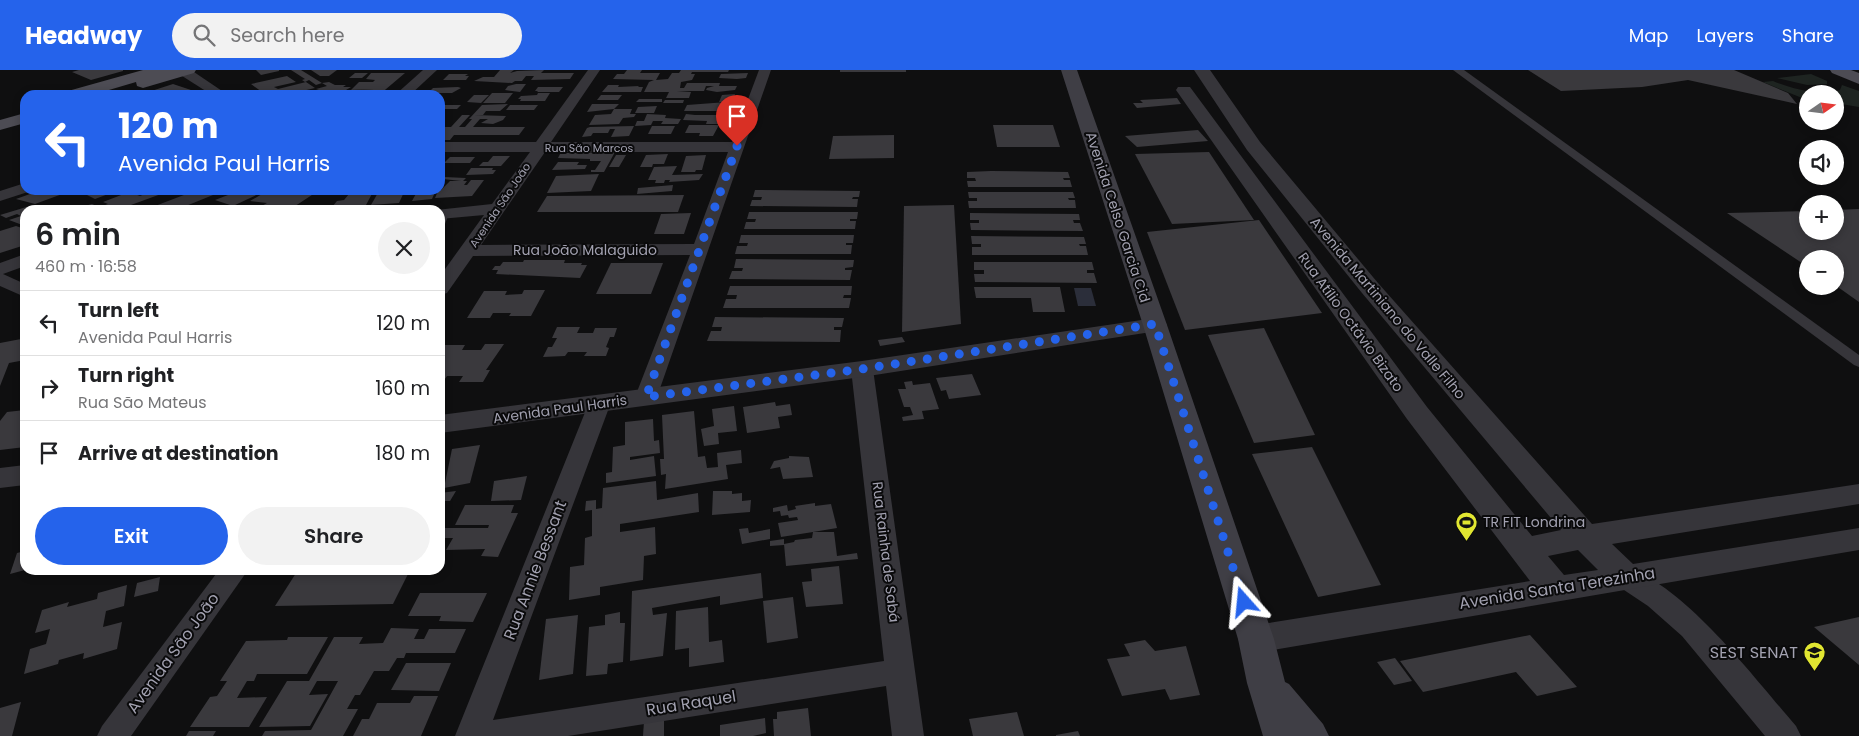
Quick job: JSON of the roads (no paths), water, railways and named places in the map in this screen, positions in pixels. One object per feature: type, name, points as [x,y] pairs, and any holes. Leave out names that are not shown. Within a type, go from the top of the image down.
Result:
[{"type":"main road","points":[[91,90],[160,70]]},
{"type":"main road","name":"Avenida Celso Garcia Cid","points":[[1069,70],[1155,324],[1256,639],[1266,683],[1283,736]]},
{"type":"main road","points":[[1838,70],[1859,80]]},
{"type":"main road","points":[[120,90],[186,71]]},
{"type":"main road","points":[[0,117],[20,111]]},
{"type":"main road","points":[[0,126],[20,120]]},
{"type":"main road","points":[[1266,683],[1309,736]]},
{"type":"street","points":[[408,90],[431,70]]},
{"type":"street","name":"Avenida São João","points":[[445,282],[469,251],[538,148],[594,70]]},
{"type":"street","points":[[646,397],[765,70]]},
{"type":"street","name":"Avenida Martiniano do Valle Filho","points":[[1202,70],[1253,146],[1370,288],[1585,537],[1625,577]]},
{"type":"street","points":[[1458,70],[1859,362]]},
{"type":"street","points":[[186,71],[214,90]]},
{"type":"street","name":"Rua Atílio Octávio Bizato","points":[[1253,146],[1239,143],[1217,113],[1181,83],[1417,413],[1555,588]]},
{"type":"street","name":"Rua São Marcos","points":[[445,147],[737,146]]},
{"type":"street","points":[[0,196],[20,190]]},
{"type":"street","points":[[173,205],[199,195]]},
{"type":"street","points":[[445,214],[498,209]]},
{"type":"street","name":"Rua João Malaguido","points":[[469,251],[701,249]]},
{"type":"street","points":[[0,269],[20,262]]},
{"type":"street","points":[[0,278],[20,288]]},
{"type":"street","name":"Avenida Paul Harris","points":[[445,423],[599,405],[646,397],[862,369],[1155,324]]},
{"type":"street","name":"Rua Rainha de Sabá","points":[[862,369],[908,736]]},
{"type":"street","name":"Rua Annie Bessant","points":[[471,736],[599,405]]},
{"type":"street","points":[[0,478],[20,476]]},
{"type":"street","points":[[1524,549],[1585,537],[1859,494]]},
{"type":"street","name":"Avenida Santa Terezinha","points":[[1256,639],[1859,539]]},
{"type":"street","name":"Avenida São João","points":[[113,736],[230,575]]},
{"type":"street","points":[[1625,577],[1658,598],[1692,628],[1785,736]]},
{"type":"street","name":"Rua Raquel","points":[[480,736],[901,671]]},
{"type":"water","points":[[1074,288],[1091,288],[1096,306],[1078,306]]},
{"type":"place","name":"TR FIT Londrina","points":[[1467,541]]},
{"type":"place","name":"SEST SENAT","points":[[1814,671]]}]
